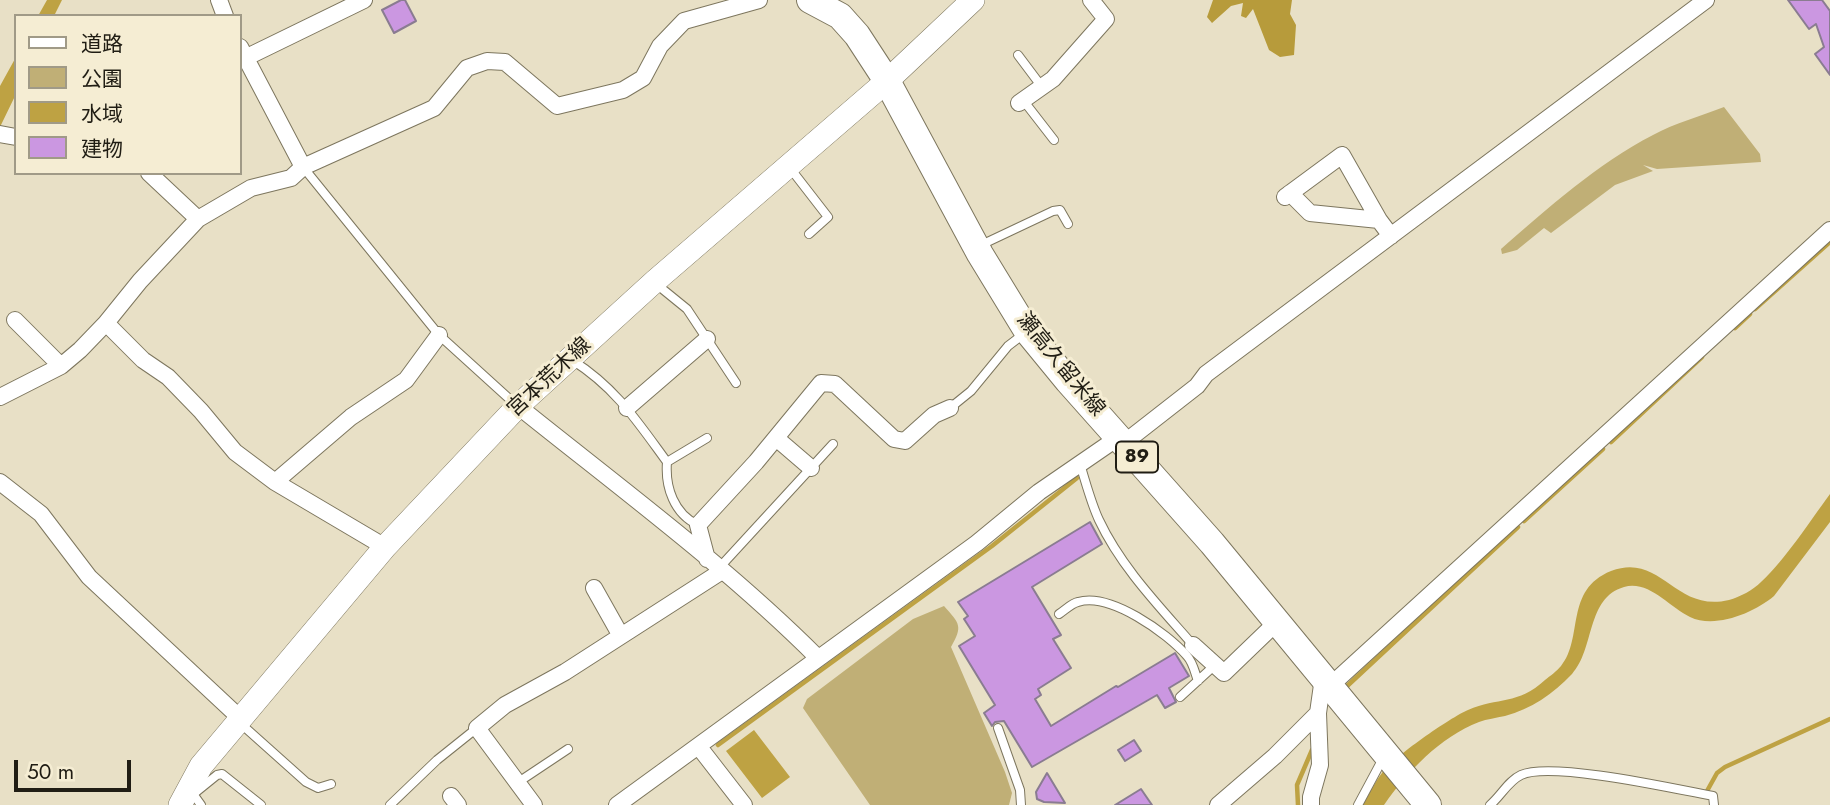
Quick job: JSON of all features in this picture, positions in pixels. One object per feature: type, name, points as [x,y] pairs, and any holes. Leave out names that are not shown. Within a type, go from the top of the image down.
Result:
[{"type":"main road","name":"瀬高久留米線","points":[[810,0],[841,16],[857,35],[887,81],[977,248],[1027,331],[1212,543],[1428,805]]},
{"type":"main road","name":"宮本荒木線","points":[[189,799],[201,766],[239,720],[385,547],[518,406],[654,282],[887,81],[973,0]]},
{"type":"street","points":[[303,167],[243,53],[364,0]]},
{"type":"street","points":[[0,397],[61,366],[106,323],[140,281],[198,219],[251,188],[291,178],[303,167],[434,108],[467,68],[487,61],[505,62],[557,106],[623,90],[643,78],[660,46],[684,21],[759,0]]},
{"type":"street","points":[[1021,102],[1053,79],[1107,19],[1091,0]]},
{"type":"street","points":[[617,805],[978,543],[1039,492],[1122,440],[1197,386],[1206,373],[1706,0]]},
{"type":"street","points":[[1378,220],[1310,213],[1287,195],[1342,155],[1378,220],[1391,236]]},
{"type":"street","points":[[151,175],[198,219]]},
{"type":"street","points":[[1311,805],[1320,765],[1318,713],[1326,682],[1830,230]]},
{"type":"street","points":[[15,320],[61,366]]},
{"type":"street","points":[[106,323],[143,360],[168,377],[201,411],[235,453],[275,482],[385,547]]},
{"type":"street","points":[[275,482],[351,417],[405,380],[439,335]]},
{"type":"street","points":[[627,408],[707,339]]},
{"type":"street","points":[[716,566],[698,525],[821,383],[835,384],[894,439],[905,441],[934,415],[950,408]]},
{"type":"street","points":[[518,406],[774,614],[818,658]]},
{"type":"street","points":[[776,438],[811,468]]},
{"type":"street","points":[[0,482],[41,514],[89,577],[239,720]]},
{"type":"street","points":[[534,805],[477,728],[505,705],[565,672],[621,636],[716,566]]},
{"type":"street","points":[[594,588],[621,636]]},
{"type":"street","points":[[1193,645],[1224,673],[1277,622]]},
{"type":"street","points":[[1218,805],[1275,756],[1318,713]]},
{"type":"street","points":[[699,747],[744,805]]},
{"type":"lane","points":[[1018,55],[1042,87]]},
{"type":"lane","points":[[1021,102],[1054,140]]},
{"type":"lane","points":[[788,166],[828,217],[809,234]]},
{"type":"lane","points":[[303,167],[439,335],[518,406]]},
{"type":"lane","points":[[977,248],[1053,211],[1060,211],[1068,223]]},
{"type":"lane","points":[[654,282],[687,309],[736,383]]},
{"type":"lane","points":[[950,408],[971,391],[1008,346],[1027,331]]},
{"type":"lane","points":[[570,358],[597,376],[627,408],[667,462],[673,503],[688,521],[698,525]]},
{"type":"lane","points":[[667,462],[707,438]]},
{"type":"lane","points":[[716,566],[833,444]]},
{"type":"lane","points":[[1080,464],[1095,512],[1112,544],[1161,609],[1193,645]]},
{"type":"lane","points":[[1059,614],[1078,601],[1101,601],[1128,611],[1167,636],[1189,658],[1198,681]]},
{"type":"lane","points":[[1180,697],[1215,665]]},
{"type":"lane","points":[[239,720],[306,782],[318,788],[331,784]]},
{"type":"lane","points":[[390,805],[437,760],[477,728]]},
{"type":"lane","points":[[998,728],[1020,790],[1021,805]]},
{"type":"lane","points":[[517,783],[568,749]]},
{"type":"lane","points":[[1358,805],[1380,764]]},
{"type":"lane","points":[[1490,805],[1521,774],[1561,770],[1713,796],[1714,805]]},
{"type":"lane","points":[[189,799],[217,775],[222,775],[261,805]]},
{"type":"green space","points":[[1724,107],[1760,154],[1761,162],[1657,169],[1643,165],[1653,171],[1615,185],[1551,233],[1544,228],[1517,250],[1502,254],[1501,249],[1612,159],[1661,131]]},
{"type":"green space","points":[[944,606],[958,625],[951,647],[1005,772],[1012,793],[1009,805],[870,805],[803,708],[807,699],[913,619]]},
{"type":"shaded area","points":[[1213,0],[1292,0],[1290,14],[1296,25],[1294,55],[1280,57],[1269,50],[1253,9],[1246,18],[1241,16],[1243,3],[1231,6],[1212,23],[1207,17]]},
{"type":"water","points":[[47,0],[62,0],[55,14],[39,14]]},
{"type":"water","points":[[14,61],[14,98],[0,127],[0,86]]},
{"type":"water","points":[[1830,494],[1830,522],[1774,596],[1766,602],[1734,617],[1711,621],[1690,617],[1642,587],[1624,587],[1612,593],[1597,613],[1579,664],[1557,688],[1524,709],[1479,722],[1451,737],[1414,768],[1384,805],[1363,805],[1388,766],[1436,729],[1468,710],[1526,693],[1558,670],[1568,655],[1581,602],[1596,579],[1611,571],[1628,567],[1643,569],[1695,598],[1710,602],[1733,599],[1754,588],[1770,573]]},
{"type":"water","points":[[754,730],[790,777],[762,798],[726,751]]},
{"type":"building","points":[[405,0],[416,21],[394,33],[382,10]]},
{"type":"building","points":[[1788,0],[1822,0],[1830,11],[1830,75],[1815,54],[1824,47],[1816,24],[1809,29]]},
{"type":"building","points":[[1090,522],[1102,544],[1032,587],[1061,635],[1053,639],[1071,668],[1038,689],[1041,695],[1035,699],[1051,726],[1175,653],[1189,676],[1169,688],[1176,702],[1165,708],[1157,695],[1032,767],[1004,721],[995,722],[992,726],[984,713],[995,705],[959,646],[975,636],[964,619],[968,616],[958,602]]},
{"type":"building","points":[[1134,740],[1141,751],[1125,761],[1118,750]]},
{"type":"building","points":[[1047,773],[1065,803],[1037,799],[1036,792]]},
{"type":"building","points":[[1141,789],[1152,805],[1115,805]]},
{"type":"waterway","points":[[1755,309],[1830,242]]},
{"type":"waterway","points":[[1735,328],[1750,314]]},
{"type":"waterway","points":[[1611,442],[1702,357]]},
{"type":"waterway","points":[[1524,521],[1603,449]]},
{"type":"waterway","points":[[718,745],[992,546],[1077,478]]},
{"type":"waterway","points":[[1345,688],[1518,527]]},
{"type":"waterway","points":[[1707,791],[1717,773],[1725,767],[1830,719]]},
{"type":"waterway","points":[[1298,805],[1297,785],[1312,750]]}]
